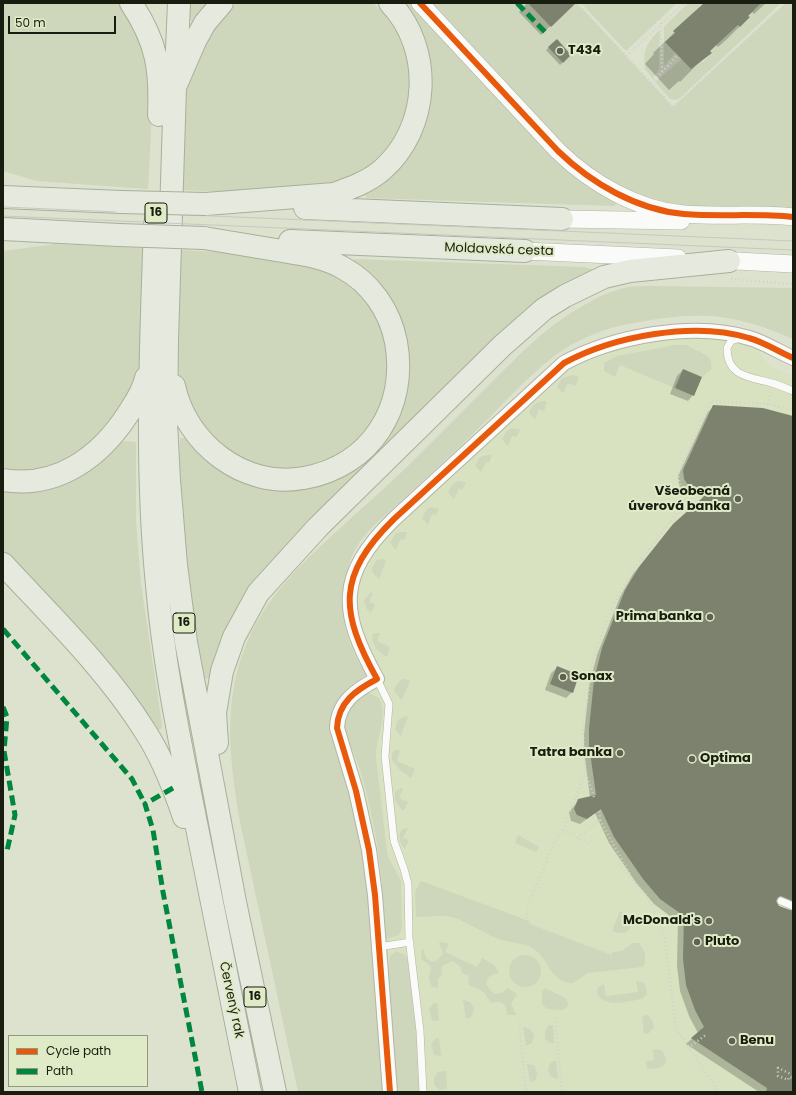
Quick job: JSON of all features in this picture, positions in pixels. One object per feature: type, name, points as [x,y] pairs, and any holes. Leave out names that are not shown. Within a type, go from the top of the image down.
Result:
[{"type":"highway","points":[[131,3],[143,23],[168,86]]},
{"type":"highway","name":"16","points":[[164,3],[168,86],[159,341],[149,467],[157,586],[167,673],[212,908]]},
{"type":"highway","name":"16","points":[[168,86],[179,3]]},
{"type":"highway","points":[[168,86],[205,23],[222,3]]},
{"type":"highway","points":[[206,204],[334,194],[368,180],[383,169],[393,159],[410,134],[420,103],[421,89],[419,64],[410,33],[399,14],[390,3]]},
{"type":"highway","points":[[3,182],[62,200]]},
{"type":"highway","name":"16","points":[[3,197],[562,219]]},
{"type":"highway","name":"16","points":[[3,229],[204,238]]},
{"type":"highway","points":[[3,244],[61,232]]},
{"type":"highway","points":[[159,341],[176,396],[187,423],[206,445],[218,456],[247,472],[263,476],[290,479],[303,478],[329,470],[350,459],[368,444],[390,413],[398,383],[399,364],[395,338],[386,311],[361,281],[343,268],[321,259],[204,238]]},
{"type":"highway","name":"Moldavská cesta","points":[[204,238],[525,251]]},
{"type":"highway","points":[[235,902],[229,822],[219,757],[215,712],[222,671],[228,652],[241,621],[258,593],[318,527],[503,345],[544,309],[591,282],[615,273],[728,270]]},
{"type":"highway","points":[[3,480],[23,482],[62,475],[85,461],[100,449],[118,428],[141,392],[159,341]]},
{"type":"highway","name":"16","points":[[159,341],[176,565],[186,642],[235,902]]},
{"type":"highway","points":[[3,564],[84,652],[129,707],[146,732],[166,772],[181,808],[212,908]]},
{"type":"highway","name":"Červený rak","points":[[235,902],[275,1092]]},
{"type":"highway","name":"Červený rak","points":[[212,908],[250,1092]]},
{"type":"street","points":[[420,3],[553,147],[576,168],[605,186],[637,202],[681,214],[793,217]]},
{"type":"street","points":[[562,219],[793,223]]},
{"type":"street","name":"Moldavská cesta","points":[[525,251],[728,270],[793,264]]},
{"type":"street","points":[[390,1092],[379,946],[369,850],[356,791],[337,728],[337,720],[343,704],[358,690],[377,679],[357,639],[349,607],[352,581],[361,558],[374,539],[394,519],[480,442],[564,363],[577,356],[607,345],[654,335],[694,330],[718,331],[750,338],[793,358]]},
{"type":"lane","points":[[750,338],[736,339],[728,344],[727,354],[732,366],[744,376],[779,385],[793,391]]},
{"type":"lane","points":[[377,679],[389,704],[385,756],[394,841],[407,876],[410,942],[420,1031],[423,1092]]},
{"type":"lane","points":[[781,901],[793,906]]},
{"type":"lane","points":[[379,946],[410,942]]},
{"type":"path","points":[[577,3],[679,113],[694,120],[710,123],[793,125]]},
{"type":"path","points":[[658,3],[661,24],[662,72]]},
{"type":"path","points":[[626,56],[684,3]]},
{"type":"path","points":[[673,107],[786,3]]},
{"type":"path","points":[[651,83],[678,55]]},
{"type":"path","points":[[728,270],[793,284]]},
{"type":"path","points":[[767,409],[772,392]]},
{"type":"path","points":[[594,797],[586,770],[583,732],[593,661],[607,618],[632,570],[679,513],[683,503],[678,474],[711,401],[768,404],[793,410]]},
{"type":"path","points":[[682,493],[698,494]]},
{"type":"path","points":[[586,770],[563,830],[553,844],[526,912],[529,924],[611,955]]},
{"type":"path","points":[[599,809],[600,820],[633,880]]},
{"type":"path","points":[[578,838],[600,820]]},
{"type":"path","points":[[563,830],[588,843]]},
{"type":"path","points":[[619,864],[651,904],[660,923],[665,940],[675,1024],[688,1048],[720,1092]]},
{"type":"path","points":[[554,1018],[562,1092]]},
{"type":"path","points":[[519,1021],[526,1092]]},
{"type":"path","points":[[688,1048],[707,1034]]},
{"type":"path","points":[[793,1074],[778,1068],[778,1076],[788,1080],[789,1077],[793,1078]]},
{"type":"shaded area","points":[[3,3],[119,3],[141,35],[153,92],[148,189],[37,181],[3,171]]},
{"type":"shaded area","points":[[188,3],[208,3],[191,22]]},
{"type":"shaded area","points":[[237,3],[373,3],[382,12],[396,32],[405,53],[408,65],[410,89],[409,104],[398,133],[389,147],[378,159],[353,177],[331,185],[306,186],[261,192],[182,190],[186,84],[205,40],[227,12]]},
{"type":"shaded area","points":[[401,3],[411,3],[547,152],[568,171],[616,201],[615,206],[367,198],[365,195],[366,193],[420,134]]},
{"type":"shaded area","points":[[429,3],[577,3],[673,107],[786,3],[793,3],[793,211],[678,207],[620,186],[587,167],[570,152]]},
{"type":"shaded area","points":[[581,3],[677,3],[626,51]]},
{"type":"shaded area","points":[[688,3],[707,3],[704,6],[702,4],[666,42],[676,52],[664,66],[664,27]]},
{"type":"shaded area","points":[[758,3],[781,3],[680,98],[676,100],[670,99],[655,82],[682,59],[703,62],[712,53],[710,51],[738,25],[740,27],[750,18],[748,15],[758,6]]},
{"type":"shaded area","points":[[660,30],[659,69],[653,79],[645,69],[645,52],[651,39]]},
{"type":"shaded area","points":[[56,244],[145,248],[140,368],[137,383],[93,445],[49,470],[3,472],[3,251]]},
{"type":"shaded area","points":[[180,250],[252,254],[312,264],[359,287],[383,320],[392,379],[371,429],[343,454],[311,469],[266,470],[213,443],[182,392],[179,375],[177,346]]},
{"type":"shaded area","points":[[354,259],[583,267],[592,269],[591,272],[242,600],[221,640],[209,679],[204,678],[191,599],[178,485],[180,438],[189,438],[212,460],[333,477],[406,380],[352,263]]},
{"type":"shaded area","points":[[628,287],[793,288],[793,339],[757,325],[740,321],[707,316],[690,316],[651,320],[620,326],[596,333],[583,339],[558,353],[531,375],[471,436],[374,526],[360,541],[351,559],[343,591],[342,605],[347,633],[366,675],[346,690],[341,696],[334,708],[331,726],[360,829],[370,895],[383,1092],[298,1092],[240,822],[233,777],[230,733],[231,711],[238,667],[246,645],[263,612],[273,597],[297,570],[408,466],[536,339],[565,317],[587,303],[604,295]]},
{"type":"shaded area","points":[[654,335],[750,338],[768,365],[793,376],[793,1092],[390,1092],[338,736],[348,698],[377,679],[352,621],[361,558],[564,363]]},
{"type":"shaded area","points":[[675,345],[687,345],[707,356],[710,359],[711,370],[702,377],[683,369],[675,388],[620,365],[615,377],[604,371],[604,363],[617,356]]},
{"type":"shaded area","points":[[573,375],[579,377],[575,386],[568,383],[563,393],[557,387],[562,378]]},
{"type":"shaded area","points":[[544,401],[547,402],[544,411],[539,409],[535,419],[529,413],[530,410],[535,404]]},
{"type":"shaded area","points":[[512,428],[520,429],[517,437],[512,436],[508,446],[502,439],[507,431]]},
{"type":"shaded area","points":[[125,441],[136,442],[136,522],[141,584],[162,725],[162,728],[159,730],[156,729],[63,616],[3,552],[3,488]]},
{"type":"shaded area","points":[[492,454],[489,463],[486,462],[481,472],[475,466],[480,457]]},
{"type":"shaded area","points":[[458,481],[466,482],[462,490],[459,488],[454,499],[448,492],[453,484]]},
{"type":"shaded area","points":[[431,507],[439,509],[436,515],[432,514],[428,525],[422,518],[427,509]]},
{"type":"shaded area","points":[[407,532],[404,540],[400,539],[396,550],[390,543],[395,534]]},
{"type":"shaded area","points":[[382,559],[386,561],[379,579],[373,573],[372,568],[377,560]]},
{"type":"shaded area","points":[[370,593],[373,593],[369,602],[375,604],[371,613],[366,608],[364,600]]},
{"type":"shaded area","points":[[380,633],[377,641],[390,647],[387,657],[378,650],[374,644],[372,638],[373,634]]},
{"type":"shaded area","points":[[405,679],[410,681],[402,700],[396,694],[394,689],[400,680]]},
{"type":"shaded area","points":[[369,693],[379,698],[382,705],[383,712],[377,744],[376,759],[388,857],[401,881],[402,929],[399,935],[386,939],[378,847],[362,775],[344,726],[345,716],[349,707],[365,694]]},
{"type":"shaded area","points":[[408,716],[401,736],[396,731],[396,725],[400,719]]},
{"type":"shaded area","points":[[395,750],[400,751],[397,761],[415,769],[411,778],[399,769],[392,760],[392,753]]},
{"type":"shaded area","points":[[403,788],[399,798],[408,802],[404,810],[402,810],[395,801],[395,792]]},
{"type":"shaded area","points":[[405,828],[408,828],[403,838],[409,840],[405,849],[401,843],[400,832]]},
{"type":"shaded area","points":[[518,835],[539,847],[536,852],[515,843]]},
{"type":"shaded area","points":[[421,881],[529,921],[529,924],[611,955],[613,952],[622,951],[632,943],[639,943],[645,953],[645,964],[642,967],[588,973],[573,983],[565,982],[555,975],[544,959],[530,947],[496,938],[464,921],[453,917],[416,917],[415,892]]},
{"type":"shaded area","points":[[620,911],[629,918],[631,925],[628,931],[624,933],[612,931]]},
{"type":"shaded area","points":[[439,942],[449,943],[445,952],[477,967],[482,958],[494,965],[499,973],[489,976],[487,986],[494,994],[502,993],[508,988],[517,994],[511,1004],[516,1015],[507,1015],[505,1005],[503,1003],[491,1003],[484,992],[469,985],[468,975],[463,974],[460,966],[452,961],[442,966],[441,977],[438,978],[438,988],[432,987],[429,979],[431,967],[422,960],[421,953],[423,948],[426,958],[431,962],[436,961],[443,954]]},
{"type":"shaded area","points":[[396,951],[405,955],[408,960],[414,994],[420,1092],[397,1092],[388,969],[390,956]]},
{"type":"shaded area","points":[[525,955],[531,956],[538,962],[541,971],[540,977],[534,984],[525,987],[519,986],[512,980],[509,971],[510,965],[516,958]]},
{"type":"shaded area","points":[[636,981],[643,982],[646,987],[647,994],[642,999],[617,1003],[605,1001],[597,993],[598,987],[604,984],[606,996],[638,992]]},
{"type":"shaded area","points":[[545,988],[567,999],[568,1006],[563,1010],[547,1009],[542,1004],[542,991]]},
{"type":"shaded area","points":[[463,1000],[470,1002],[474,1008],[472,1016],[466,1019]]},
{"type":"shaded area","points":[[434,1003],[437,1003],[439,1021],[432,1020],[429,1009]]},
{"type":"shaded area","points":[[648,1015],[652,1020],[654,1027],[649,1033],[644,1034],[642,1016]]},
{"type":"shaded area","points":[[549,1025],[553,1025],[554,1043],[550,1043],[545,1039],[545,1031]]},
{"type":"shaded area","points":[[523,1027],[530,1029],[534,1035],[532,1043],[526,1046]]},
{"type":"shaded area","points":[[436,1038],[439,1038],[441,1056],[434,1055],[431,1044]]},
{"type":"shaded area","points":[[659,1049],[664,1054],[666,1061],[665,1064],[658,1068],[647,1069],[646,1061],[654,1060],[653,1050]]},
{"type":"shaded area","points":[[556,1060],[558,1079],[551,1077],[548,1070],[550,1063]]},
{"type":"shaded area","points":[[527,1064],[534,1065],[537,1072],[536,1080],[530,1082]]},
{"type":"shaded area","points":[[446,1071],[447,1089],[439,1090],[434,1085],[434,1078],[438,1072]]},
{"type":"building","points":[[528,3],[576,3],[551,27]]},
{"type":"building","points":[[704,3],[761,3],[748,16],[750,17],[740,27],[738,25],[710,51],[712,53],[691,69],[665,42],[675,33],[673,31]]},
{"type":"building","name":"T434","points":[[557,39],[571,55],[563,63],[548,47]]},
{"type":"building","points":[[683,369],[702,377],[694,396],[675,388]]},
{"type":"building","name":"Optima","points":[[713,405],[763,408],[793,416],[793,901],[781,896],[778,897],[776,901],[779,906],[793,911],[793,1092],[766,1092],[767,1088],[691,1038],[704,1027],[695,1010],[686,985],[683,959],[684,916],[660,899],[643,879],[614,837],[601,809],[587,819],[577,815],[574,809],[578,799],[596,795],[589,745],[589,729],[594,680],[602,648],[625,590],[639,567],[673,524],[709,492],[688,485],[684,479],[683,470]]},
{"type":"building","name":"Sonax","points":[[557,666],[579,675],[573,693],[550,684]]},
{"type":"tram line","points":[[3,207],[793,241]]},
{"type":"tram line","points":[[3,216],[793,250]]},
{"type":"marked path","points":[[517,3],[545,32]]},
{"type":"marked path","points":[[3,629],[132,779],[145,804]]},
{"type":"marked path","points":[[3,707],[7,717],[4,751],[15,815],[7,851],[3,850]]},
{"type":"marked path","points":[[173,788],[145,804],[153,830],[163,892],[202,1092]]},
{"type":"cycle path","points":[[420,3],[558,151],[571,163],[600,184],[632,201],[666,211],[684,214],[766,215],[793,217]]},
{"type":"cycle path","points":[[390,1092],[375,895],[369,850],[356,791],[337,728],[338,719],[345,704],[355,692],[377,679],[356,634],[351,614],[350,595],[353,577],[362,559],[375,539],[394,519],[564,363],[584,353],[606,345],[655,334],[679,331],[704,331],[727,333],[749,338],[793,358]]},
{"type":"place","name":"T434","points":[[560,51]]},
{"type":"place","name":"Všeobecná úverová banka","points":[[738,499]]},
{"type":"place","name":"Prima banka","points":[[710,617]]},
{"type":"place","name":"Sonax","points":[[563,677]]},
{"type":"place","name":"Tatra banka","points":[[620,753]]},
{"type":"place","name":"Optima","points":[[692,759]]},
{"type":"place","name":"McDonald's","points":[[709,921]]},
{"type":"place","name":"Pluto","points":[[697,942]]},
{"type":"place","name":"Benu","points":[[732,1041]]}]
